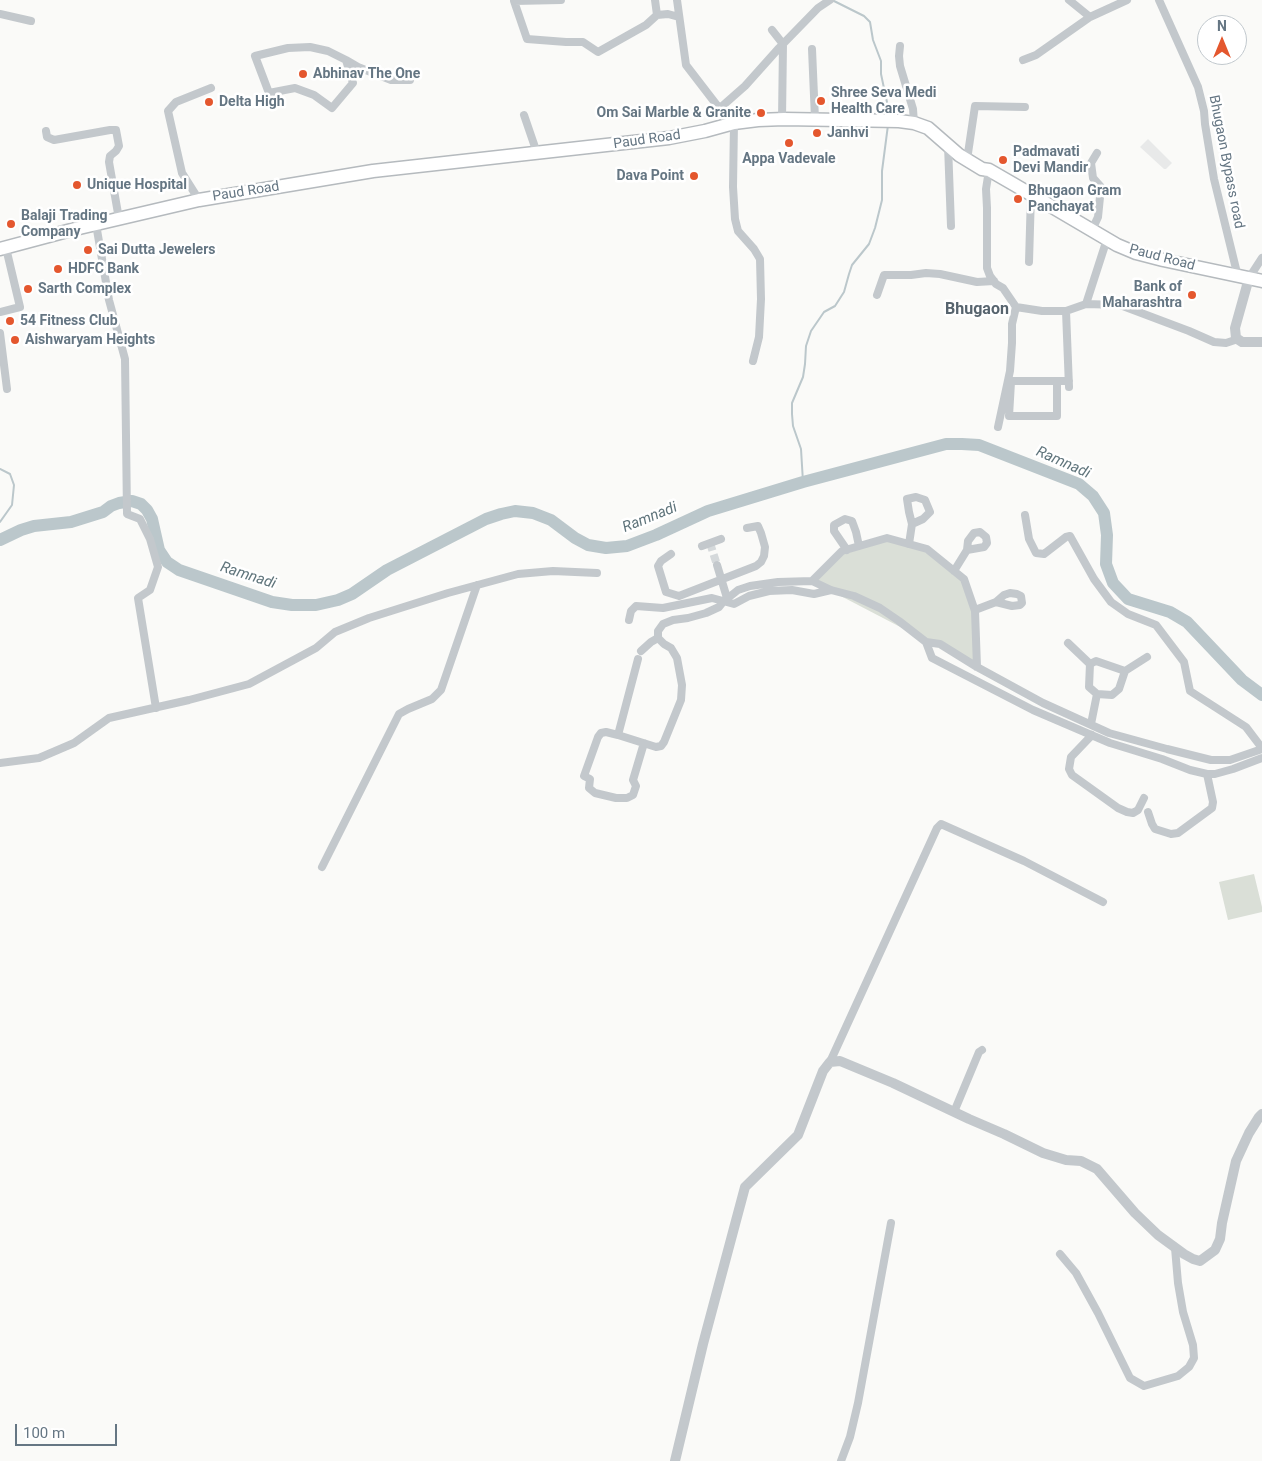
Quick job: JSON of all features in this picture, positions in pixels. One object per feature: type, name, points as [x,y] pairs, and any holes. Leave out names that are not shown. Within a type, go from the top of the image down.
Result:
[{"type":"main road","name":"Paud Road","points":[[2,248],[199,200],[373,171],[669,138],[734,123],[782,119],[864,120],[899,121],[914,123],[928,128],[967,160],[982,169],[989,170],[1116,245],[1136,253],[1163,260],[1262,281]]},
{"type":"street","points":[[561,0],[514,1],[527,39],[583,42],[598,52],[646,26],[657,14],[679,17]]},
{"type":"street","points":[[655,0],[657,14]]},
{"type":"street","points":[[677,0],[686,65],[734,123],[733,187],[735,219],[738,231],[760,259],[761,299],[759,337],[752,361]]},
{"type":"street","points":[[720,108],[745,86],[818,8],[830,0]]},
{"type":"street","points":[[1069,0],[1090,17]]},
{"type":"street","points":[[1023,60],[1036,55],[1090,17],[1127,0]]},
{"type":"street","name":"Bhugaon Bypass road","points":[[1159,0],[1198,87],[1204,111],[1214,179],[1243,277]]},
{"type":"street","points":[[0,14],[31,21]]},
{"type":"street","points":[[772,30],[783,44],[782,119]]},
{"type":"street","points":[[900,46],[900,66],[913,109],[914,123]]},
{"type":"street","points":[[346,60],[353,83],[332,108],[314,95],[295,88],[269,93],[255,56],[288,48],[310,47],[328,51],[346,60],[358,67],[390,80],[410,80]]},
{"type":"street","points":[[812,49],[815,119]]},
{"type":"street","points":[[199,200],[182,173],[168,111],[176,102],[211,88]]},
{"type":"street","points":[[967,160],[975,106],[1025,107]]},
{"type":"street","points":[[524,115],[537,153]]},
{"type":"street","points":[[46,131],[46,137],[54,140],[116,130],[119,146],[110,156],[109,162],[119,219]]},
{"type":"street","points":[[948,145],[951,226]]},
{"type":"street","points":[[1092,230],[1098,217],[1101,186],[1093,178],[1091,163],[1097,153]]},
{"type":"street","points":[[989,170],[986,190],[987,268],[994,281],[1003,288],[1016,307],[1042,311],[1066,311],[1086,304],[1120,305],[1189,330],[1214,342],[1226,343],[1238,339]]},
{"type":"street","points":[[1029,262],[1031,194]]},
{"type":"street","points":[[96,224],[108,300],[125,359],[127,514],[140,519],[150,539],[158,567],[150,590],[138,598],[156,708]]},
{"type":"street","points":[[1086,304],[1107,239]]},
{"type":"street","points":[[0,312],[20,307],[2,248]]},
{"type":"street","points":[[1262,258],[1243,277],[1235,328],[1236,338],[1242,342],[1262,342]]},
{"type":"street","points":[[877,295],[884,275],[926,273],[977,282],[994,281]]},
{"type":"street","points":[[998,427],[1010,371],[1012,324],[1016,307]]},
{"type":"street","points":[[1056,382],[1057,416],[1009,416],[1011,382],[1013,380],[1056,382],[1069,384],[1066,311]]},
{"type":"street","points":[[0,333],[7,389]]},
{"type":"street","points":[[644,743],[633,780],[636,786],[633,795],[627,798],[616,798],[595,793],[589,788],[590,779],[584,776],[601,733],[606,732],[618,735],[644,743],[656,747],[664,742],[681,700],[682,685],[677,658],[671,648],[658,638],[658,631],[663,624],[706,613],[719,607],[738,590],[750,586],[778,582],[812,581],[831,590],[854,596],[880,608],[926,642],[940,644],[977,667],[1043,703],[1109,732],[1211,760],[1230,760],[1262,748],[1246,727],[1190,691],[1184,662],[1156,624],[1128,614],[1111,602],[1094,579],[1070,536],[1044,554],[1036,553],[1029,539],[1025,515]]},
{"type":"street","points":[[847,550],[834,531],[834,525],[845,519],[852,521],[859,546]]},
{"type":"street","points":[[909,544],[912,524]]},
{"type":"street","points":[[671,554],[660,561],[658,566],[666,592],[679,596],[756,566],[761,562],[765,547],[761,533],[758,526],[747,528]]},
{"type":"street","points":[[812,581],[842,551],[887,538],[927,549],[964,579],[975,610],[977,667]]},
{"type":"street","points":[[702,546],[721,539]]},
{"type":"street","points":[[954,571],[967,550]]},
{"type":"street","points":[[717,565],[725,600]]},
{"type":"street","points":[[0,763],[39,758],[74,743],[109,718],[249,684],[316,648],[335,632],[370,618],[518,574],[553,570],[597,573]]},
{"type":"street","points":[[322,867],[400,714],[432,699],[441,690],[478,585]]},
{"type":"street","points":[[629,620],[631,610],[636,606],[663,608],[712,598],[734,604],[749,596],[769,592],[792,590],[814,594],[831,590]]},
{"type":"street","points":[[975,610],[996,602]]},
{"type":"street","points":[[618,735],[639,655],[651,642],[658,638]]},
{"type":"street","points":[[926,642],[932,658],[1033,710],[1110,743],[1206,774],[1215,774],[1233,769],[1262,758]]},
{"type":"street","points":[[1068,642],[1090,664],[1089,687],[1097,694],[1112,695],[1119,689],[1125,671],[1147,657]]},
{"type":"street","points":[[1090,664],[1096,661],[1125,671]]},
{"type":"street","points":[[1091,724],[1097,694]]},
{"type":"street","points":[[1092,735],[1071,758],[1069,769],[1072,775],[1118,808],[1127,812],[1133,813],[1138,810],[1144,798]]},
{"type":"street","points":[[1230,760],[1233,769]]},
{"type":"street","points":[[1148,812],[1155,829],[1171,834],[1178,833],[1212,808],[1214,802],[1206,774]]},
{"type":"street","points":[[675,1461],[703,1344],[745,1187],[798,1135],[823,1071],[830,1062],[936,828],[941,824],[1024,861],[1103,902]]},
{"type":"street","points":[[954,1112],[982,1050]]},
{"type":"street","points":[[830,1062],[840,1061],[929,1099],[1043,1153],[1066,1160],[1081,1161],[1097,1169],[1158,1235],[1175,1248],[1200,1261],[1215,1250],[1220,1239],[1236,1161],[1249,1133],[1262,1114]]},
{"type":"street","points":[[841,1461],[850,1437],[858,1402],[891,1224]]},
{"type":"street","points":[[1060,1254],[1076,1274],[1130,1378],[1144,1386],[1178,1376],[1189,1367],[1194,1358],[1193,1345],[1183,1312],[1178,1284],[1175,1248]]},
{"type":"shaded area","points":[[1148,139],[1172,163],[1166,169],[1140,147]]},
{"type":"shaded area","points":[[887,538],[927,549],[964,579],[975,611],[977,667],[812,581],[842,551]]},
{"type":"shaded area","points":[[1254,874],[1262,912],[1228,920],[1219,882]]},
{"type":"waterway","points":[[834,1],[864,16],[870,22],[873,40],[881,61],[881,74],[888,115]]},
{"type":"waterway","points":[[803,482],[801,449],[793,426],[792,403],[803,377],[806,346],[811,331],[824,312],[835,306],[844,292],[852,265],[869,244],[875,228],[882,200],[882,171],[888,125]]},
{"type":"waterway","name":"Ramnadi","points":[[0,540],[34,526],[71,522],[103,512],[119,503],[132,501],[141,504],[147,510],[152,519],[159,550],[167,562],[179,570],[272,602],[292,605],[316,605],[338,600],[352,594],[387,570],[486,519],[501,514],[515,511],[533,513],[551,520],[588,545],[606,548],[627,546],[708,511],[803,482],[946,444],[979,445],[1079,484],[1093,496],[1104,513],[1107,535],[1106,564],[1113,583],[1128,599],[1170,612],[1187,622],[1242,680],[1262,695]]},
{"type":"waterway","points":[[0,469],[10,474],[14,485],[12,505],[0,522]]},
{"type":"tunnel","points":[[710,543],[717,565]]},
{"type":"place","name":"Abhinav The One","points":[[303,74]]},
{"type":"place","name":"Shree Seva Medi Health Care","points":[[821,101]]},
{"type":"place","name":"Delta High","points":[[209,102]]},
{"type":"place","name":"Om Sai Marble & Granite","points":[[761,113]]},
{"type":"place","name":"Janhvi","points":[[817,133]]},
{"type":"place","name":"Appa Vadevale","points":[[789,143]]},
{"type":"place","name":"Padmavati Devi Mandir","points":[[1003,160]]},
{"type":"place","name":"Dava Point","points":[[694,176]]},
{"type":"place","name":"Unique Hospital","points":[[77,185]]},
{"type":"place","name":"Bhugaon Gram Panchayat","points":[[1018,199]]},
{"type":"place","name":"Balaji Trading Company","points":[[11,224]]},
{"type":"place","name":"Sai Dutta Jewelers","points":[[88,250]]},
{"type":"place","name":"HDFC Bank","points":[[58,269]]},
{"type":"place","name":"Sarth Complex","points":[[28,289]]},
{"type":"place","name":"Bank of Maharashtra","points":[[1192,295]]},
{"type":"place","name":"54 Fitness Club","points":[[10,321]]},
{"type":"place","name":"Aishwaryam Heights","points":[[15,340]]},
{"type":"district","name":"Bhugaon","points":[[977,310]]}]
